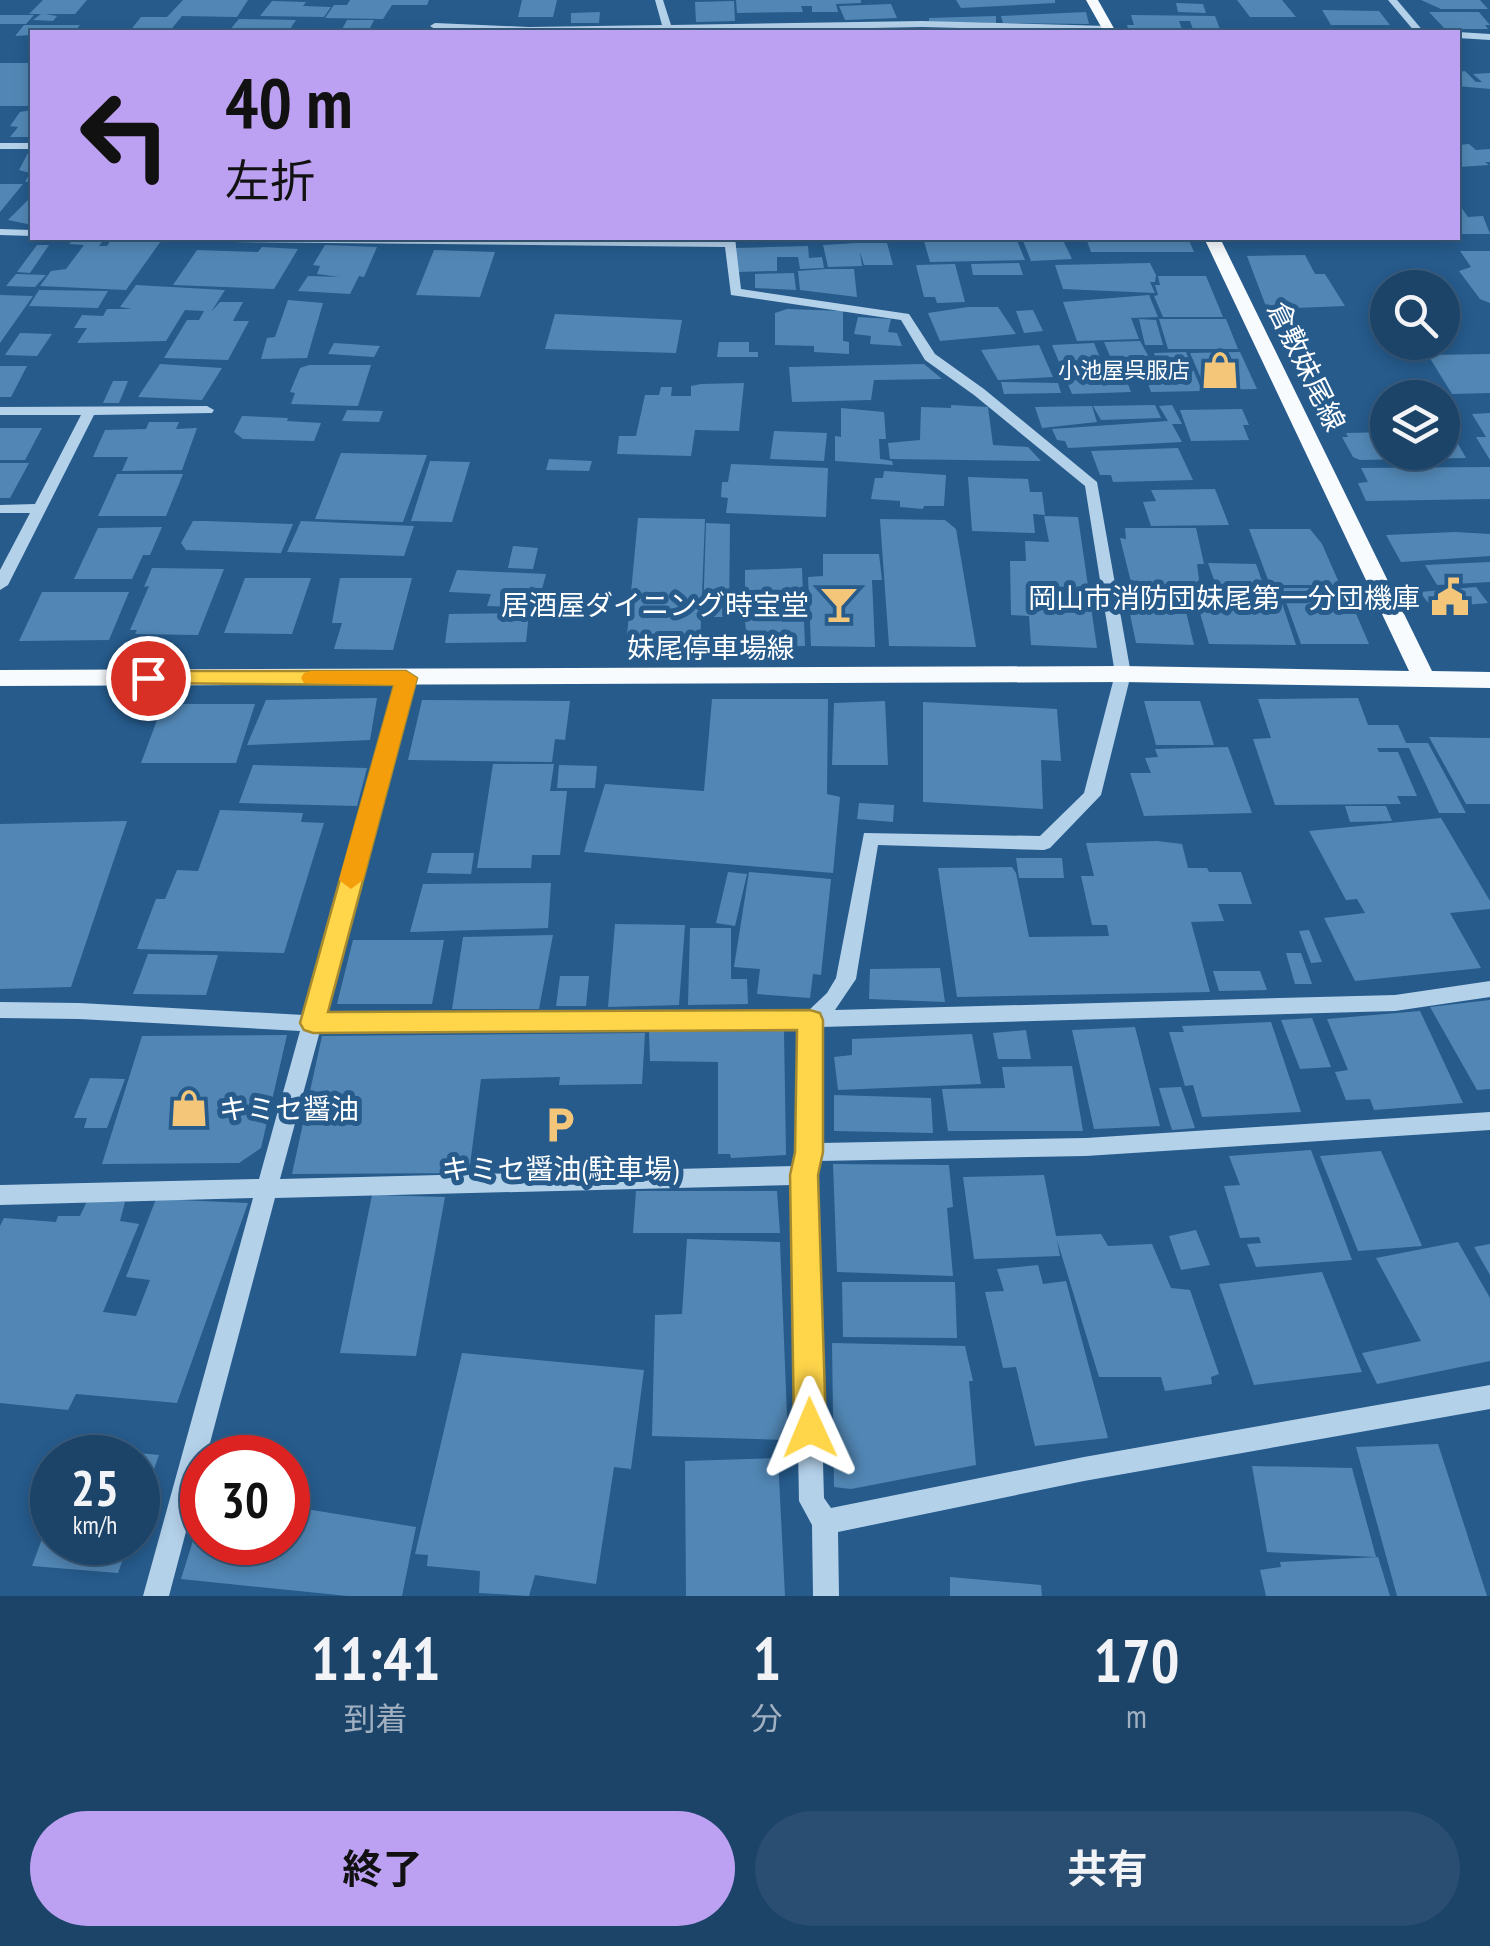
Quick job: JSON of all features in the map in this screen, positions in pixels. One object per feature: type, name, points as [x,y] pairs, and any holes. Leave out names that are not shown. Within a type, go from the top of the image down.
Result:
[{"type":"main road","points":[[1092,0],[1108,30]]},
{"type":"main road","name":"倉敷妹尾線","points":[[1213,240],[1423,677]]},
{"type":"main road","name":"妹尾停車場線","points":[[0,678],[1123,674],[1423,677]]},
{"type":"main road","points":[[1423,677],[1490,680]]},
{"type":"street","points":[[660,0],[669,30]]},
{"type":"street","points":[[1392,0],[1418,30]]},
{"type":"street","points":[[705,30],[922,24],[1108,30]]},
{"type":"street","points":[[435,26],[622,30]]},
{"type":"street","points":[[1460,35],[1490,37]]},
{"type":"street","points":[[0,146],[30,146]]},
{"type":"street","points":[[0,232],[30,234]]},
{"type":"street","points":[[533,240],[731,241],[735,292],[904,317],[930,358],[980,392],[1092,485],[1123,674],[1092,795],[1044,843],[870,838],[846,980],[834,999],[810,1020],[809,1152],[804,1175],[812,1501],[825,1522],[826,1596]]},
{"type":"street","points":[[0,585],[90,410]]},
{"type":"street","points":[[0,411],[208,410]]},
{"type":"street","points":[[0,509],[40,508]]},
{"type":"street","points":[[156,1596],[406,678]]},
{"type":"street","points":[[0,1010],[50,1008],[313,1023],[810,1020],[1395,1002],[1490,989]]},
{"type":"street","points":[[809,1152],[1086,1146],[1490,1121]]},
{"type":"street","points":[[0,1195],[804,1175]]},
{"type":"street","points":[[825,1522],[1084,1468],[1490,1397]]},
{"type":"building","points":[[43,0],[87,0],[75,14],[45,14],[57,16],[53,21],[33,20],[41,14],[29,14]]},
{"type":"building","points":[[183,0],[248,0],[237,17],[182,16],[171,30],[131,30],[141,17],[167,17]]},
{"type":"building","points":[[350,0],[429,0],[427,5],[392,5],[383,19],[325,18],[334,5],[347,5]]},
{"type":"building","points":[[522,0],[557,0],[553,17],[518,17]]},
{"type":"building","points":[[736,0],[861,3],[836,4],[838,12],[812,12],[812,6],[801,6],[803,12],[737,13]]},
{"type":"building","points":[[956,0],[1055,0],[1055,3],[961,8]]},
{"type":"building","points":[[1237,0],[1282,0],[1296,17],[1250,17]]},
{"type":"building","points":[[1421,0],[1480,0],[1488,9],[1441,9]]},
{"type":"building","points":[[272,1],[331,7],[324,17],[260,16]]},
{"type":"building","points":[[734,1],[735,21],[696,22],[695,2]]},
{"type":"building","points":[[1176,3],[1203,4],[1206,13],[1178,12]]},
{"type":"building","points":[[891,4],[897,18],[845,20],[839,6]]},
{"type":"building","points":[[1322,10],[1379,11],[1390,25],[1331,25]]},
{"type":"building","points":[[600,12],[599,23],[571,23],[571,13]]},
{"type":"building","points":[[1086,12],[1089,24],[1003,23],[1001,16]]},
{"type":"building","points":[[1429,12],[1479,12],[1490,25],[1485,25],[1488,29],[1445,29]]},
{"type":"building","points":[[0,15],[34,15],[26,24],[0,24]]},
{"type":"building","points":[[1131,15],[1215,16],[1220,30],[1193,30],[1190,21],[1179,21],[1182,30],[1128,30],[1127,25],[1134,25]]},
{"type":"building","points":[[996,16],[996,23],[929,22],[929,18]]},
{"type":"building","points":[[239,19],[296,20],[289,30],[230,30]]},
{"type":"building","points":[[347,20],[374,20],[369,30],[342,30]]},
{"type":"building","points":[[24,25],[80,25],[76,30],[30,30],[30,35],[15,36]]},
{"type":"building","points":[[0,63],[30,63],[30,106],[0,106]]},
{"type":"building","points":[[1465,71],[1476,82],[1482,82],[1473,74],[1490,73],[1490,89],[1460,86],[1460,72]]},
{"type":"building","points":[[30,110],[30,137],[10,137],[18,127],[10,126],[20,112]]},
{"type":"building","points":[[1460,145],[1490,149],[1490,162],[1485,162],[1489,165],[1460,167]]},
{"type":"building","points":[[29,151],[30,151],[30,173],[19,170]]},
{"type":"building","points":[[0,184],[23,184],[0,212]]},
{"type":"building","points":[[30,198],[30,225],[8,220]]},
{"type":"building","points":[[1460,206],[1468,217],[1483,216],[1490,234],[1460,234]]},
{"type":"building","points":[[73,240],[103,240],[99,246],[107,246],[111,240],[161,241],[126,290],[40,286],[51,271],[66,269],[84,245],[69,244]]},
{"type":"building","points":[[1017,240],[1025,260],[930,262],[924,241]]},
{"type":"building","points":[[1023,240],[1063,240],[1072,259],[1031,261]]},
{"type":"building","points":[[1087,240],[1189,240],[1194,252],[1091,252]]},
{"type":"building","points":[[887,243],[893,265],[864,265],[860,252],[862,266],[828,267],[823,245]]},
{"type":"building","points":[[37,245],[49,245],[30,273],[17,272]]},
{"type":"building","points":[[325,245],[377,247],[364,277],[359,276],[350,294],[298,291],[308,276],[340,277],[317,274],[320,266],[313,265]]},
{"type":"building","points":[[808,246],[809,258],[822,257],[824,268],[800,269],[798,257],[777,257],[777,271],[736,272],[736,248]]},
{"type":"building","points":[[262,247],[298,249],[274,289],[173,285],[197,250],[258,252]]},
{"type":"building","points":[[434,250],[495,252],[480,297],[416,295]]},
{"type":"building","points":[[1460,251],[1490,251],[1490,303],[1480,299],[1460,272],[1471,267]]},
{"type":"building","points":[[1305,255],[1315,274],[1325,274],[1345,306],[1267,309],[1247,256]]},
{"type":"building","points":[[1019,263],[1023,275],[973,275],[971,264]]},
{"type":"building","points":[[1150,263],[1156,275],[1155,282],[1150,282],[1155,293],[1063,289],[1055,265]]},
{"type":"building","points":[[955,264],[965,302],[937,303],[935,297],[924,297],[916,265]]},
{"type":"building","points":[[854,269],[857,297],[800,290],[798,271]]},
{"type":"building","points":[[794,273],[796,290],[755,288],[755,274]]},
{"type":"building","points":[[16,274],[46,275],[35,287],[6,286]]},
{"type":"building","points":[[1158,276],[1206,276],[1223,317],[1163,317],[1154,296],[1158,295],[1155,285],[1160,285]]},
{"type":"building","points":[[136,285],[225,290],[211,312],[220,302],[243,302],[233,321],[249,321],[228,360],[164,358],[187,320],[199,320],[204,311],[185,310],[166,341],[77,343],[87,328],[74,328],[82,315],[103,316],[107,309],[132,309],[120,307]]},
{"type":"building","points":[[39,290],[108,291],[98,308],[29,306]]},
{"type":"building","points":[[0,295],[33,296],[0,343]]},
{"type":"building","points":[[1149,295],[1158,317],[1131,318],[1139,339],[1077,341],[1063,302]]},
{"type":"building","points":[[288,300],[323,303],[307,358],[261,359],[267,338],[275,337]]},
{"type":"building","points":[[998,307],[1016,334],[940,341],[928,313]]},
{"type":"building","points":[[787,309],[843,311],[843,341],[849,342],[849,354],[814,352],[814,346],[775,345],[775,313]]},
{"type":"building","points":[[1033,310],[1043,331],[1024,333],[1016,311]]},
{"type":"building","points":[[555,314],[682,320],[676,353],[545,349]]},
{"type":"building","points":[[858,317],[891,319],[888,332],[897,333],[902,346],[870,344],[871,336],[854,334]]},
{"type":"building","points":[[1139,319],[1156,320],[1163,345],[1145,345]]},
{"type":"building","points":[[1159,319],[1226,319],[1238,349],[1168,349]]},
{"type":"building","points":[[20,333],[52,334],[37,356],[5,355]]},
{"type":"building","points":[[1140,341],[1150,359],[1112,361],[1104,342]]},
{"type":"building","points":[[719,342],[749,342],[749,352],[758,352],[758,357],[717,357]]},
{"type":"building","points":[[334,343],[380,346],[374,357],[328,354]]},
{"type":"building","points":[[1094,343],[1105,370],[1122,369],[1131,392],[1072,394],[1052,345]]},
{"type":"building","points":[[1039,345],[1053,377],[998,380],[981,350]]},
{"type":"building","points":[[1186,352],[1202,391],[1151,392],[1142,366],[1158,365],[1154,353]]},
{"type":"building","points":[[1240,352],[1257,389],[1206,390],[1190,353]]},
{"type":"building","points":[[1460,354],[1490,354],[1490,393],[1460,394],[1460,380],[1443,380],[1431,360],[1460,360]]},
{"type":"building","points":[[160,364],[222,368],[202,400],[138,397]]},
{"type":"building","points":[[924,364],[942,379],[874,380],[871,400],[792,402],[789,367]]},
{"type":"building","points":[[371,365],[358,406],[291,404],[295,393],[290,392],[300,368]]},
{"type":"building","points":[[0,366],[27,366],[11,397],[0,397]]},
{"type":"building","points":[[113,381],[128,381],[119,403],[103,403]]},
{"type":"building","points":[[1001,382],[1058,383],[1061,393],[1004,394]]},
{"type":"building","points":[[744,383],[739,431],[695,430],[691,456],[617,454],[619,436],[636,436],[645,395],[659,395],[661,387],[672,387],[671,396],[691,396],[691,386]]},
{"type":"building","points":[[1155,405],[1161,418],[1101,420],[1093,406]]},
{"type":"building","points":[[1172,405],[1182,424],[1172,424],[1182,442],[1068,448],[1065,441],[1057,440],[1052,429],[1168,421],[1159,406]]},
{"type":"building","points":[[1092,406],[1097,422],[1042,428],[1035,407]]},
{"type":"building","points":[[921,407],[988,407],[993,445],[1028,447],[1041,461],[890,459],[888,443],[920,440]]},
{"type":"building","points":[[841,408],[884,412],[886,439],[879,439],[880,459],[892,461],[893,465],[835,461],[835,436],[841,437]]},
{"type":"building","points":[[1242,409],[1249,425],[1243,425],[1249,440],[1191,441],[1180,410]]},
{"type":"building","points":[[347,410],[383,411],[379,422],[342,421]]},
{"type":"building","points":[[1490,413],[1490,460],[1476,437],[1486,437],[1472,414]]},
{"type":"building","points":[[242,416],[321,423],[314,441],[243,439],[234,432]]},
{"type":"building","points":[[149,422],[179,422],[176,429],[197,428],[182,470],[122,471],[128,457],[93,457],[105,430],[146,429]]},
{"type":"building","points":[[0,428],[42,428],[25,460],[0,460]]},
{"type":"building","points":[[774,431],[827,433],[824,461],[770,459]]},
{"type":"building","points":[[1370,432],[1370,460],[1353,457],[1342,437],[1348,437],[1346,433]]},
{"type":"building","points":[[1178,448],[1193,480],[1113,482],[1111,475],[1100,475],[1091,451]]},
{"type":"building","points":[[341,453],[427,455],[403,522],[315,519]]},
{"type":"building","points":[[549,459],[592,461],[589,471],[546,470]]},
{"type":"building","points":[[430,461],[470,462],[452,522],[411,521]]},
{"type":"building","points":[[0,463],[29,463],[10,498],[0,498]]},
{"type":"building","points":[[731,464],[828,468],[826,517],[726,513],[728,498],[721,497],[722,482],[728,482]]},
{"type":"building","points":[[1490,467],[1490,499],[1366,501],[1358,483],[1368,482],[1361,468]]},
{"type":"building","points":[[884,471],[946,475],[944,506],[900,507],[900,501],[871,499],[875,478],[883,478]]},
{"type":"building","points":[[117,474],[183,474],[166,516],[98,516]]},
{"type":"building","points":[[968,477],[1028,479],[1030,492],[1042,492],[1045,515],[1033,514],[1035,533],[972,531]]},
{"type":"building","points":[[1215,489],[1229,525],[1151,526],[1143,502],[1156,501],[1151,490]]},
{"type":"building","points":[[1044,516],[1078,517],[1097,648],[1031,645],[1029,616],[1011,615],[1010,561],[1026,561],[1025,541],[1049,542]]},
{"type":"building","points":[[638,518],[705,519],[700,646],[626,646]]},
{"type":"building","points":[[880,519],[945,520],[956,529],[976,647],[889,646]]},
{"type":"building","points":[[193,521],[293,524],[281,553],[186,550],[181,543]]},
{"type":"building","points":[[301,521],[414,526],[404,556],[287,552]]},
{"type":"building","points":[[706,523],[730,524],[729,617],[703,617]]},
{"type":"building","points":[[162,527],[150,555],[143,555],[132,579],[74,579],[98,528]]},
{"type":"building","points":[[1125,528],[1196,528],[1204,564],[1197,564],[1200,587],[1132,586],[1120,538],[1126,539]]},
{"type":"building","points":[[1249,529],[1310,529],[1322,544],[1340,585],[1270,585]]},
{"type":"building","points":[[1490,534],[1490,556],[1401,562],[1386,535]]},
{"type":"building","points":[[513,546],[538,548],[533,569],[508,568]]},
{"type":"building","points":[[823,554],[879,554],[882,580],[872,580],[875,647],[811,646],[808,577],[823,576]]},
{"type":"building","points":[[1490,562],[1490,582],[1437,585],[1425,565]]},
{"type":"building","points":[[1208,563],[1256,564],[1264,587],[1217,588]]},
{"type":"building","points":[[152,568],[224,569],[198,635],[135,634],[137,630],[130,630],[149,586],[144,587]]},
{"type":"building","points":[[802,568],[805,646],[748,644],[745,570]]},
{"type":"building","points":[[457,570],[546,574],[537,608],[487,606],[491,594],[449,592]]},
{"type":"building","points":[[245,578],[311,578],[292,634],[224,633]]},
{"type":"building","points":[[340,578],[412,578],[393,650],[334,649],[342,623],[332,623]]},
{"type":"building","points":[[1476,587],[1488,603],[1432,608],[1420,592]]},
{"type":"building","points":[[1281,588],[1345,588],[1369,644],[1301,644]]},
{"type":"building","points":[[1125,590],[1181,591],[1194,645],[1136,643]]},
{"type":"building","points":[[42,592],[129,592],[109,640],[19,641]]},
{"type":"building","points":[[1195,596],[1280,597],[1296,645],[1209,644]]},
{"type":"building","points":[[529,613],[526,642],[445,643],[449,614]]},
{"type":"building","points":[[377,698],[370,740],[247,745],[266,700]]},
{"type":"building","points":[[1358,698],[1368,725],[1398,725],[1406,743],[1428,743],[1466,813],[1439,813],[1409,748],[1377,748],[1379,752],[1398,752],[1417,796],[1397,796],[1401,804],[1275,805],[1253,739],[1271,738],[1258,699]]},
{"type":"building","points":[[712,699],[828,699],[827,794],[840,797],[833,873],[584,852],[605,784],[704,791]]},
{"type":"building","points":[[422,700],[570,701],[565,740],[555,739],[552,762],[408,760]]},
{"type":"building","points":[[885,701],[888,765],[832,765],[834,703]]},
{"type":"building","points":[[1144,701],[1200,701],[1214,745],[1156,745]]},
{"type":"building","points":[[923,702],[1057,709],[1061,761],[1041,760],[1043,809],[923,802]]},
{"type":"building","points":[[163,704],[255,704],[236,763],[141,763]]},
{"type":"building","points":[[1429,737],[1490,738],[1490,804],[1466,804]]},
{"type":"building","points":[[1228,747],[1252,813],[1144,816],[1130,773],[1151,773],[1145,758],[1158,757],[1155,749]]},
{"type":"building","points":[[493,764],[554,764],[550,791],[567,791],[560,855],[532,855],[531,868],[477,868]]},
{"type":"building","points":[[253,765],[367,768],[357,806],[239,803]]},
{"type":"building","points":[[559,765],[597,766],[595,788],[557,788]]},
{"type":"building","points":[[859,803],[894,805],[893,822],[857,819]]},
{"type":"building","points":[[1345,806],[1386,806],[1392,821],[1350,822]]},
{"type":"building","points":[[220,810],[303,813],[301,822],[324,823],[284,953],[137,949],[156,899],[165,899],[177,870],[198,871]]},
{"type":"building","points":[[1441,818],[1490,901],[1490,909],[1450,913],[1481,968],[1355,981],[1324,918],[1365,913],[1357,899],[1346,900],[1309,831]]},
{"type":"building","points":[[127,821],[71,987],[0,989],[0,824]]},
{"type":"building","points":[[1086,843],[1182,844],[1188,868],[1241,872],[1252,904],[1218,904],[1224,921],[1191,922],[1210,992],[957,997],[938,868],[1012,867],[1029,937],[1109,936],[1107,925],[1092,925],[1081,876],[1094,876]]},
{"type":"building","points":[[432,853],[474,853],[471,874],[427,873]]},
{"type":"building","points":[[1016,858],[1062,858],[1064,878],[1019,878]]},
{"type":"building","points":[[728,872],[747,874],[735,926],[716,923]]},
{"type":"building","points":[[749,872],[831,879],[821,975],[813,974],[810,998],[757,994],[760,969],[734,967]]},
{"type":"building","points":[[551,883],[548,928],[410,932],[423,884]]},
{"type":"building","points":[[615,924],[685,925],[679,1005],[608,1007]]},
{"type":"building","points":[[690,928],[731,928],[731,979],[747,979],[748,1004],[688,1005]]},
{"type":"building","points":[[1309,930],[1322,962],[1311,963],[1299,931]]},
{"type":"building","points":[[553,935],[539,1009],[452,1009],[463,937]]},
{"type":"building","points":[[353,940],[444,940],[432,1004],[337,1004]]},
{"type":"building","points":[[1286,953],[1301,953],[1312,984],[1295,984]]},
{"type":"building","points":[[148,954],[218,955],[206,995],[133,994]]},
{"type":"building","points":[[940,968],[945,1002],[869,999],[870,969]]},
{"type":"building","points":[[1213,971],[1260,971],[1267,990],[1219,991]]},
{"type":"building","points":[[560,976],[589,976],[586,1006],[556,1006]]},
{"type":"building","points":[[1490,1000],[1490,1089],[1477,1090],[1430,1007]]},
{"type":"building","points":[[1420,1011],[1463,1103],[1374,1110],[1370,1099],[1346,1100],[1335,1072],[1348,1070],[1327,1019]]},
{"type":"building","points":[[1312,1018],[1331,1067],[1300,1069],[1281,1020]]},
{"type":"building","points":[[1271,1022],[1301,1112],[1202,1117],[1193,1085],[1185,1086],[1169,1032],[1184,1032],[1182,1026]]},
{"type":"building","points":[[1135,1027],[1160,1126],[1094,1129],[1072,1030]]},
{"type":"building","points":[[1026,1030],[1031,1059],[998,1059],[993,1033]]},
{"type":"building","points":[[784,1031],[786,1155],[731,1158],[730,1154],[718,1154],[718,1062],[650,1061],[649,1032]]},
{"type":"building","points":[[645,1033],[642,1084],[559,1085],[560,1077],[481,1079],[469,1173],[292,1174],[322,1036]]},
{"type":"building","points":[[972,1034],[981,1084],[838,1090],[834,1057],[852,1055],[852,1039]]},
{"type":"building","points":[[287,1035],[261,1148],[239,1163],[102,1164],[142,1036]]},
{"type":"building","points":[[1072,1066],[1083,1131],[948,1131],[942,1089],[1005,1088],[1002,1067]]},
{"type":"building","points":[[90,1078],[125,1079],[107,1128],[84,1128],[87,1118],[74,1118]]},
{"type":"building","points":[[1181,1087],[1195,1128],[1172,1130],[1159,1088]]},
{"type":"building","points":[[834,1095],[931,1098],[933,1133],[834,1131]]},
{"type":"building","points":[[1311,1150],[1352,1260],[1256,1267],[1247,1244],[1261,1243],[1259,1237],[1240,1238],[1224,1186],[1240,1185],[1229,1156]]},
{"type":"building","points":[[1381,1151],[1422,1246],[1358,1251],[1320,1156]]},
{"type":"building","points":[[833,1164],[949,1165],[953,1207],[947,1208],[953,1276],[837,1272]]},
{"type":"building","points":[[1044,1175],[1056,1236],[1101,1234],[1108,1246],[1152,1244],[1171,1288],[1190,1290],[1219,1374],[1211,1377],[1212,1384],[1165,1391],[1161,1377],[1099,1377],[1057,1240],[1060,1256],[974,1259],[963,1177]]},
{"type":"building","points":[[636,1191],[777,1191],[780,1233],[633,1233]]},
{"type":"building","points":[[372,1195],[445,1197],[416,1356],[340,1353]]},
{"type":"building","points":[[88,1199],[125,1202],[120,1221],[139,1224],[103,1312],[136,1316],[150,1280],[126,1277],[156,1199],[248,1203],[177,1403],[76,1394],[68,1410],[0,1403],[0,1226],[4,1218],[56,1222],[58,1216],[80,1216]]},
{"type":"building","points":[[1196,1230],[1210,1265],[1181,1270],[1169,1236]]},
{"type":"building","points":[[687,1239],[780,1242],[788,1440],[652,1436],[655,1315],[682,1314]]},
{"type":"building","points":[[1458,1242],[1490,1298],[1490,1361],[1377,1384],[1362,1353],[1421,1341],[1376,1258]]},
{"type":"building","points":[[1490,1244],[1490,1275],[1474,1247]]},
{"type":"building","points":[[1038,1265],[1043,1284],[1066,1281],[1108,1438],[1035,1446],[1016,1367],[1003,1368],[985,1292],[1004,1291],[997,1269]]},
{"type":"building","points":[[1322,1272],[1362,1372],[1254,1385],[1219,1284]]},
{"type":"building","points":[[842,1282],[955,1282],[957,1338],[843,1337]]},
{"type":"building","points":[[832,1343],[965,1346],[973,1381],[969,1381],[976,1465],[851,1489],[834,1487]]},
{"type":"building","points":[[462,1353],[644,1370],[631,1469],[614,1467],[596,1584],[535,1575],[529,1596],[479,1593],[480,1571],[427,1566],[428,1555],[415,1554]]},
{"type":"building","points":[[1438,1444],[1487,1596],[1397,1596],[1356,1447]]},
{"type":"building","points":[[778,1458],[785,1596],[686,1596],[685,1461]]},
{"type":"building","points":[[1252,1466],[1352,1468],[1376,1557],[1267,1552]]},
{"type":"building","points":[[310,1510],[416,1527],[402,1596],[348,1596],[181,1579],[185,1565],[310,1565]]},
{"type":"building","points":[[1378,1557],[1390,1596],[1266,1596],[1260,1570],[1281,1567],[1280,1562]]},
{"type":"building","points":[[32,1565],[121,1565],[118,1573]]},
{"type":"building","points":[[950,1577],[1041,1585],[1042,1596],[950,1596]]},
{"type":"slow traffic","points":[[311,678],[406,678],[351,880]]},
{"type":"place","name":"小池屋呉服店","points":[[1220,370]]},
{"type":"place","name":"岡山市消防団妹尾第一分団機庫","points":[[1450,597]]},
{"type":"place","name":"居酒屋ダイニング時宝堂","points":[[839,604]]},
{"type":"place","name":"キミセ醤油","points":[[189,1108]]},
{"type":"place","name":"キミセ醤油(駐車場)","points":[[560,1125]]},
{"type":"route","points":[[148,678],[406,678],[313,1023],[810,1020],[809,1152],[804,1175],[810,1428]]}]
